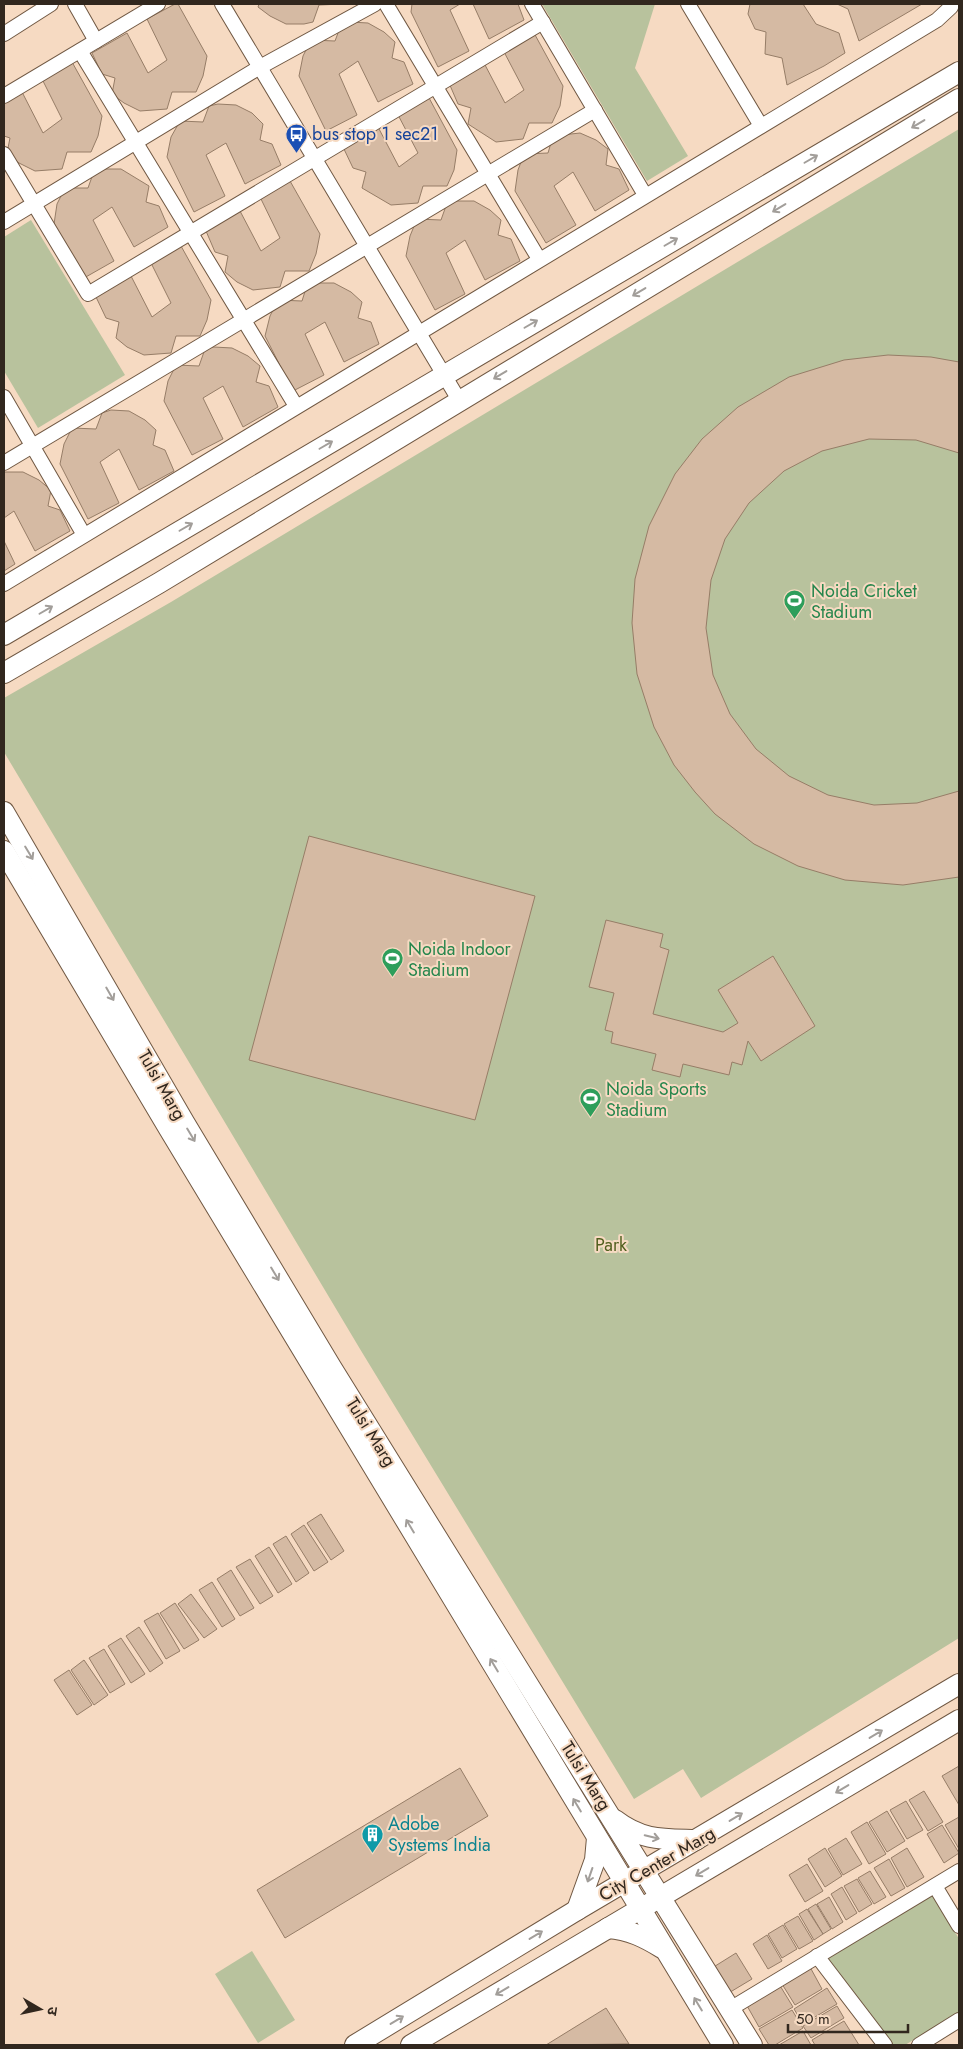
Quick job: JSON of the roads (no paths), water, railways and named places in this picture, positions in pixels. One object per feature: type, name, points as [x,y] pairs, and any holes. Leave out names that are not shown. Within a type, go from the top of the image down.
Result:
[{"type":"street","points":[[4,34],[51,4]]},
{"type":"street","points":[[75,4],[96,41]]},
{"type":"street","points":[[4,96],[158,4]]},
{"type":"street","points":[[222,4],[459,400]]},
{"type":"street","points":[[4,222],[260,67],[375,4]]},
{"type":"street","points":[[386,4],[539,260]]},
{"type":"street","points":[[532,4],[645,195]]},
{"type":"street","points":[[688,4],[761,126]]},
{"type":"street","points":[[4,584],[937,20],[952,4]]},
{"type":"street","points":[[4,154],[88,294],[543,22]]},
{"type":"street","points":[[80,51],[296,406]]},
{"type":"street","points":[[4,634],[959,72]]},
{"type":"street","points":[[4,674],[159,583],[959,99]]},
{"type":"street","points":[[4,463],[595,110]]},
{"type":"street","points":[[4,397],[84,536]]},
{"type":"street","name":"Tulsi Marg","points":[[4,812],[184,1122],[324,1370],[597,1838],[723,2045]]},
{"type":"street","name":"Tulsi Marg","points":[[4,851],[324,1370],[612,1817],[752,2045]]},
{"type":"street","name":"City Center Marg","points":[[355,2045],[577,1910],[959,1684]]},
{"type":"street","name":"City Center Marg","points":[[411,2045],[959,1720]]},
{"type":"street","points":[[612,1817],[628,1830],[654,1839],[698,1840]]},
{"type":"street","points":[[577,1910],[595,1860],[597,1838]]},
{"type":"street","points":[[730,2009],[959,1871]]},
{"type":"street","points":[[935,1886],[959,1926]]},
{"type":"street","points":[[608,1928],[625,1929],[664,1948]]},
{"type":"street","points":[[817,1956],[885,2045]]},
{"type":"street","points":[[919,2045],[959,2020]]},
{"type":"place","name":"bus stop 1 sec21","points":[[296,153]]},
{"type":"place","name":"Noida Cricket Stadium","points":[[795,620]]},
{"type":"place","name":"Noida Indoor Stadium","points":[[392,978]]},
{"type":"place","name":"Noida Sports Stadium","points":[[590,1118]]},
{"type":"place","name":"Adobe Systems India","points":[[372,1853]]},
{"type":"park label","name":"Park","points":[[611,1245]]}]
